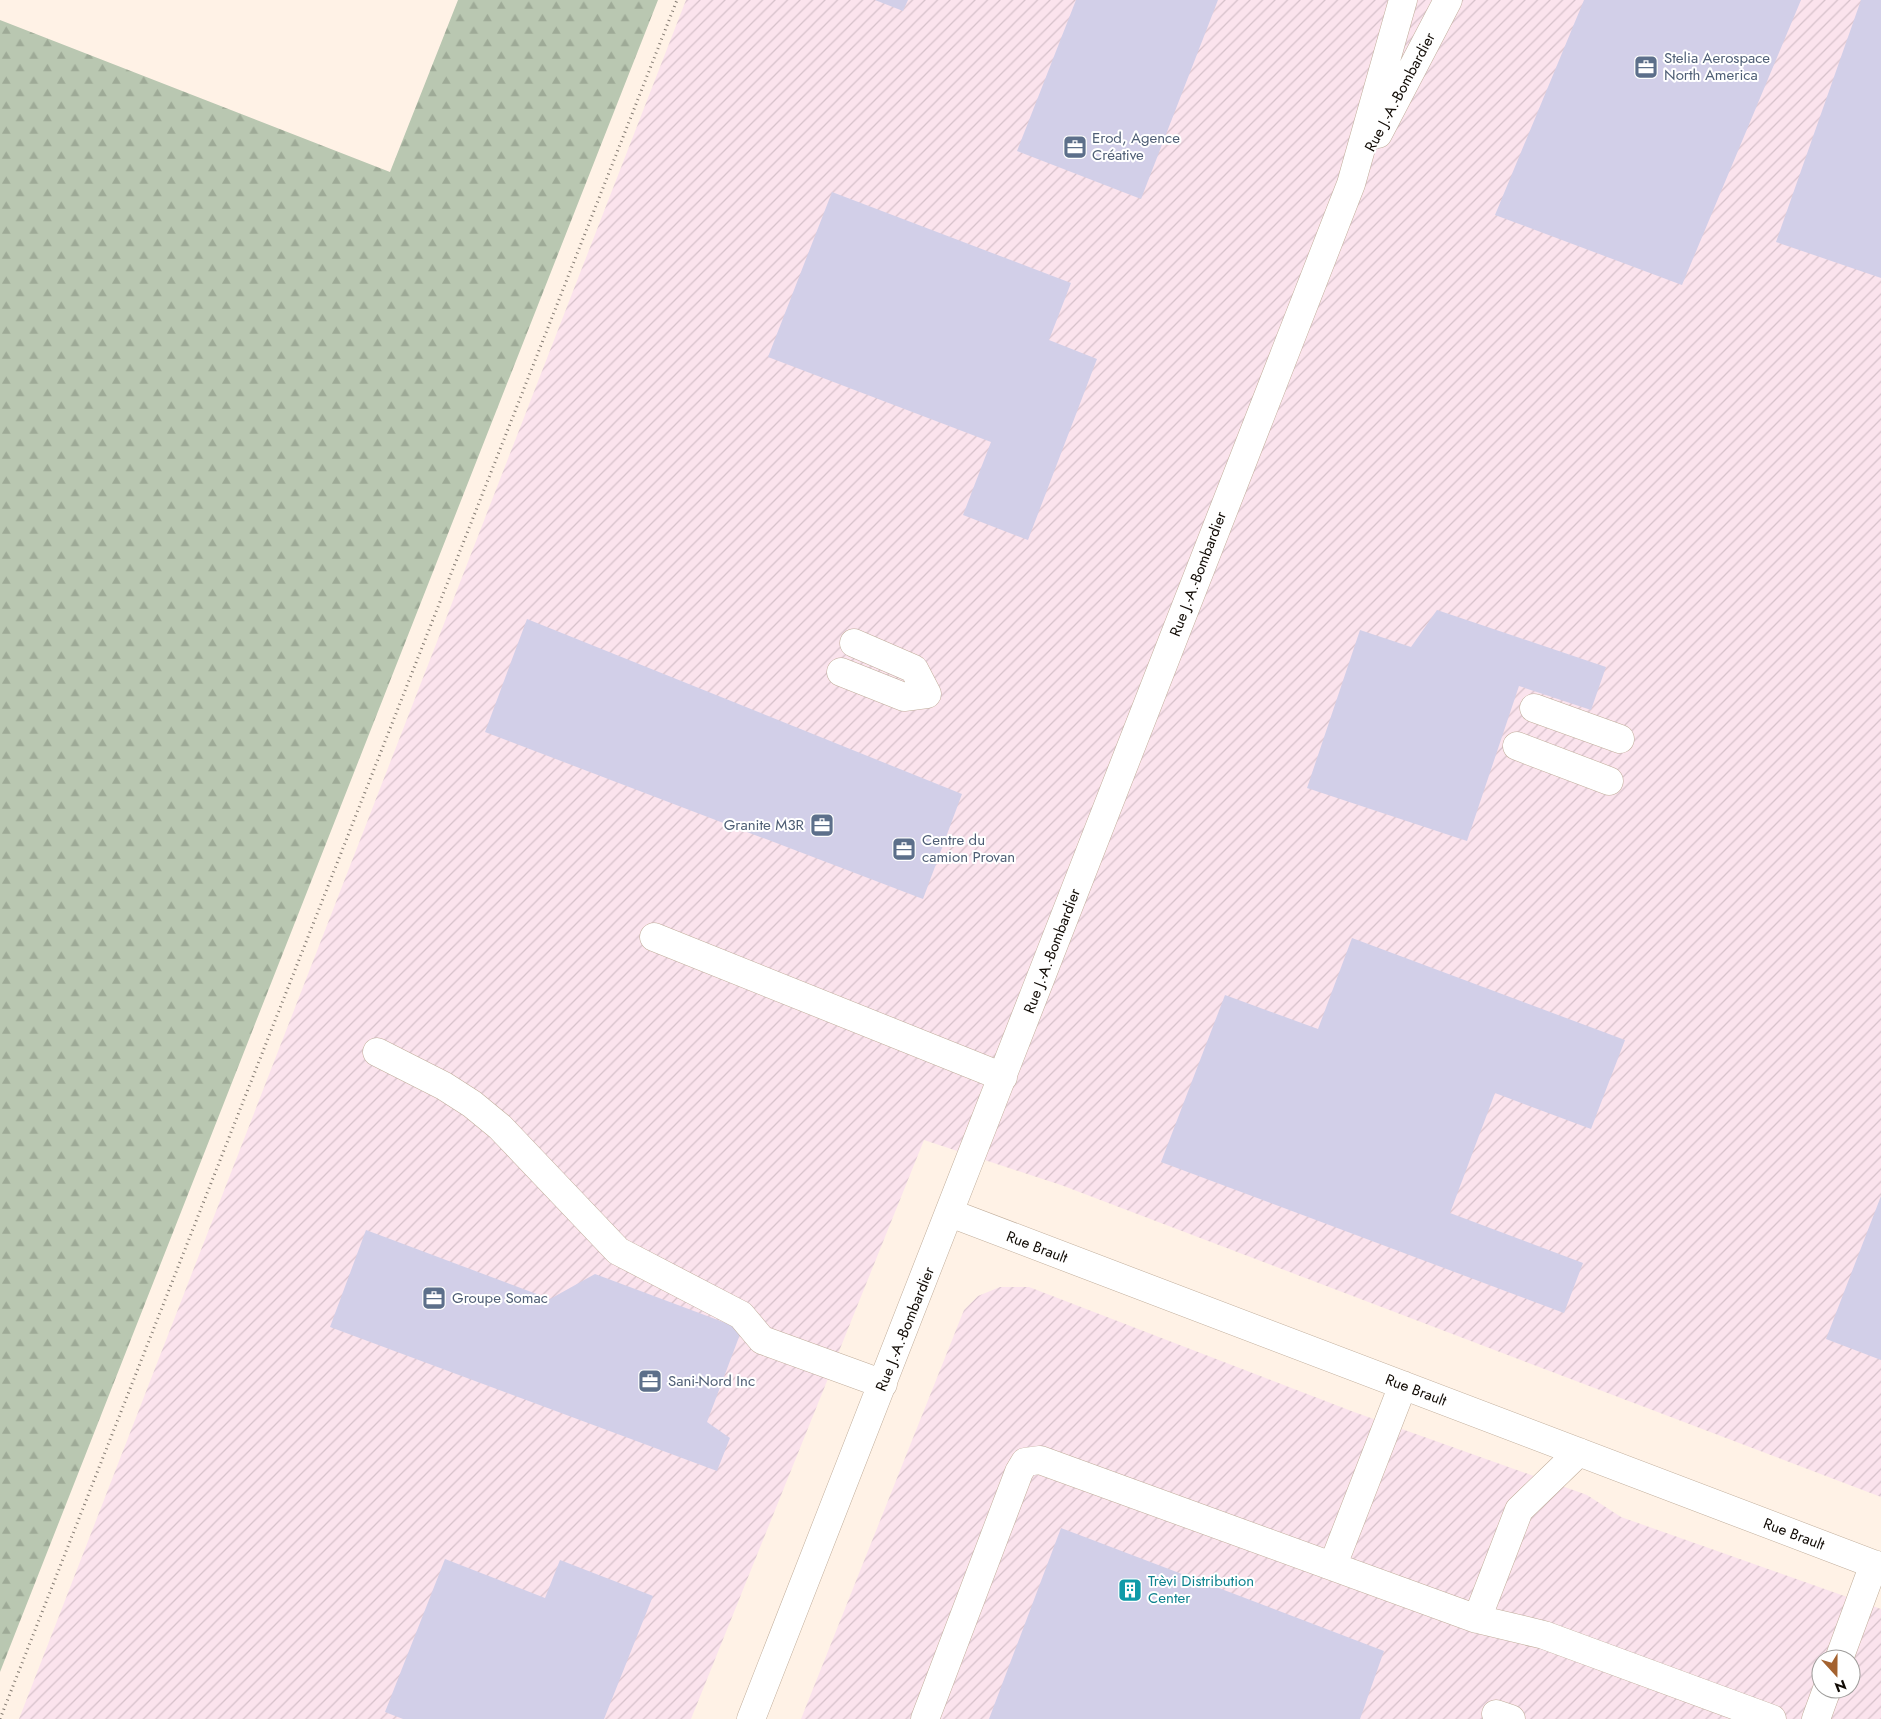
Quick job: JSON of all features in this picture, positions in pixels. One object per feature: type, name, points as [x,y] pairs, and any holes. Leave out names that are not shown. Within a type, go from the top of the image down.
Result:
[{"type":"street","name":"Rue J.-A.-Bombardier","points":[[751,1719],[1351,184],[1403,0]]},
{"type":"street","name":"Rue J.-A.-Bombardier","points":[[1351,184],[1448,0]]},
{"type":"street","points":[[841,672],[904,697],[928,694],[914,669],[854,643]]},
{"type":"street","points":[[1534,708],[1620,739]]},
{"type":"street","points":[[1518,746],[1608,781]]},
{"type":"street","points":[[654,936],[1003,1077]]},
{"type":"street","points":[[377,1052],[444,1086],[472,1104],[500,1127],[618,1251],[741,1315],[762,1340],[883,1384]]},
{"type":"street","name":"Rue Brault","points":[[950,1214],[1878,1565]]},
{"type":"street","points":[[1333,1565],[1403,1385]]},
{"type":"street","points":[[1477,1618],[1519,1510],[1579,1452]]},
{"type":"street","points":[[925,1719],[1018,1472],[1025,1462],[1040,1460],[1477,1618],[1544,1634],[1772,1719]]},
{"type":"street","points":[[1842,1649],[1878,1565]]},
{"type":"street","points":[[1816,1719],[1823,1699]]},
{"type":"path","points":[[0,1719],[677,0]]},
{"type":"shaded area","points":[[686,0],[1881,0],[1881,1497],[1061,1185],[924,1140],[691,1719],[19,1719]]},
{"type":"shaded area","points":[[1000,1287],[1029,1287],[1354,1412],[1587,1495],[1621,1517],[1881,1609],[1881,1719],[801,1719],[964,1310],[978,1296]]},
{"type":"green space","points":[[458,0],[658,0],[0,1672],[0,20],[390,172]]},
{"type":"building","points":[[875,0],[908,0],[903,11]]},
{"type":"building","points":[[1076,0],[1218,0],[1141,199],[1017,151]]},
{"type":"building","points":[[1584,0],[1801,0],[1682,285],[1495,215]]},
{"type":"building","points":[[1861,0],[1881,0],[1881,278],[1776,242]]},
{"type":"building","points":[[832,192],[1071,283],[1049,340],[1097,359],[1028,540],[963,515],[991,442],[768,357]]},
{"type":"building","points":[[1437,610],[1606,667],[1591,710],[1519,686],[1467,841],[1307,788],[1360,630],[1411,647]]},
{"type":"building","points":[[527,619],[962,794],[923,899],[485,732]]},
{"type":"building","points":[[1352,938],[1625,1040],[1591,1129],[1495,1093],[1450,1213],[1583,1263],[1564,1313],[1161,1162],[1225,995],[1318,1029]]},
{"type":"building","points":[[1881,1196],[1881,1360],[1826,1339]]},
{"type":"building","points":[[366,1230],[550,1299],[595,1274],[742,1329],[707,1422],[730,1438],[717,1471],[330,1327]]},
{"type":"building","name":"Trèvi Distribution Center","points":[[1061,1528],[1384,1651],[1360,1719],[989,1719]]},
{"type":"building","points":[[445,1559],[545,1598],[560,1560],[653,1596],[604,1719],[403,1719],[385,1712]]},
{"type":"place","name":"Stelia Aerospace North America","points":[[1646,67]]},
{"type":"place","name":"Erod, Agence Créative","points":[[1075,147]]},
{"type":"place","name":"Granite M3R","points":[[822,825]]},
{"type":"place","name":"Centre du camion Provan","points":[[904,849]]},
{"type":"place","name":"Groupe Somac","points":[[434,1298]]},
{"type":"place","name":"Sani-Nord Inc","points":[[650,1381]]},
{"type":"place","name":"Trèvi Distribution Center","points":[[1130,1590]]}]
